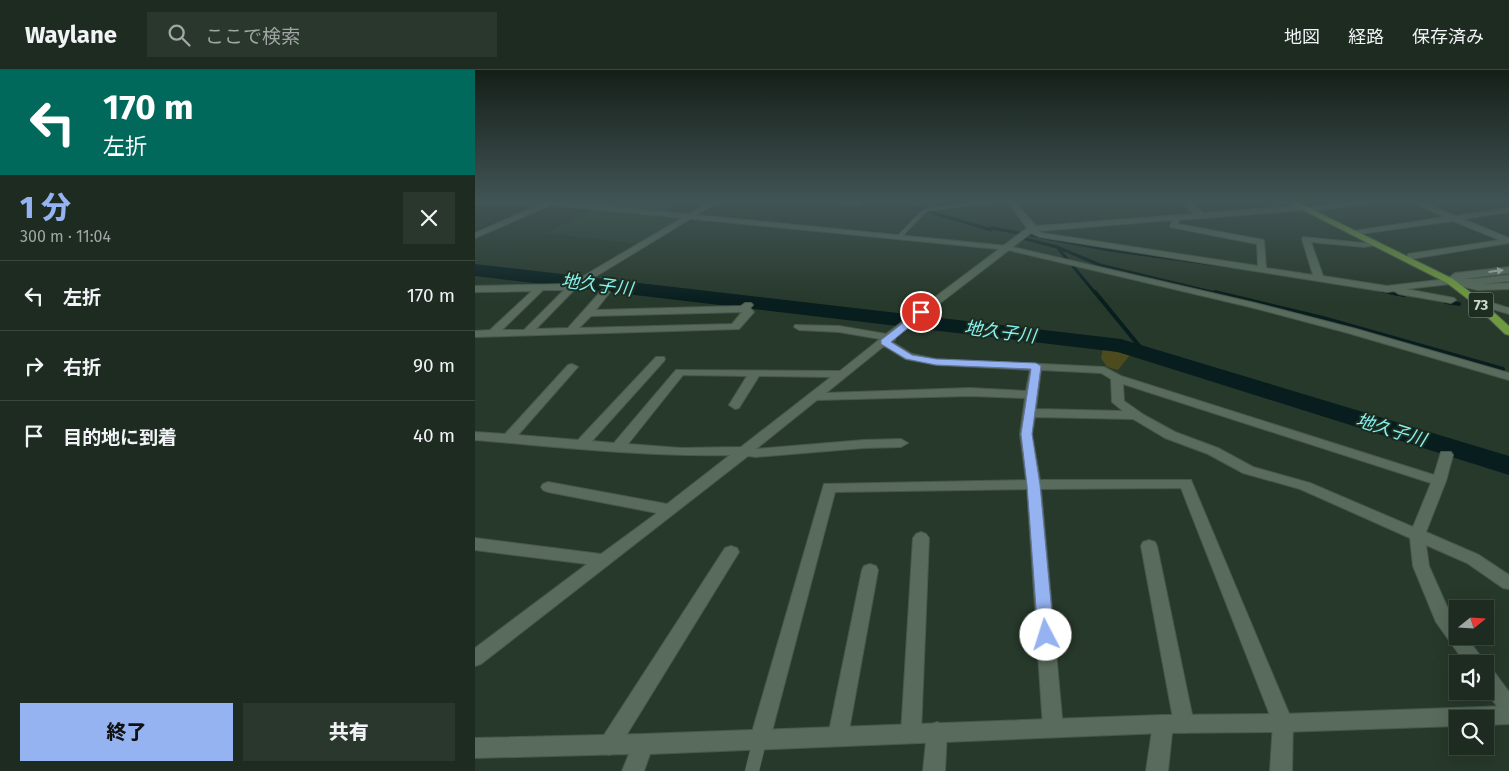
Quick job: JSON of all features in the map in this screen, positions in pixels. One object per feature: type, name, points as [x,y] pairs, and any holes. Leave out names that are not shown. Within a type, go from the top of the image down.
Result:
[{"type":"main road","name":"73","points":[[1357,235],[1450,281],[1476,301],[1509,332]]},
{"type":"street","points":[[527,332],[573,287],[659,235]]},
{"type":"street","points":[[875,235],[1011,245],[1062,260],[1352,331],[1509,377]]},
{"type":"street","points":[[475,658],[671,510],[963,279],[1024,235]]},
{"type":"street","points":[[1039,235],[1113,248],[1261,269],[1451,300]]},
{"type":"street","points":[[1223,235],[1261,242],[1261,269]]},
{"type":"street","points":[[1494,235],[1509,241]]},
{"type":"street","points":[[1319,279],[1306,239],[1363,245],[1374,243]]},
{"type":"street","points":[[1411,256],[1509,241]]},
{"type":"street","points":[[1450,281],[1455,276],[1509,270]]},
{"type":"street","points":[[1387,289],[1450,281],[1471,282],[1509,278]]},
{"type":"street","points":[[1450,281],[1478,287],[1509,286]]},
{"type":"street","points":[[475,289],[573,287]]},
{"type":"street","points":[[493,333],[539,288]]},
{"type":"street","points":[[571,331],[605,292]]},
{"type":"street","points":[[1476,301],[1509,311]]},
{"type":"street","points":[[475,334],[735,328],[749,312],[746,307],[587,313]]},
{"type":"street","points":[[799,327],[839,329],[888,340],[909,357],[936,362],[1104,370],[1117,378],[1439,481]]},
{"type":"street","points":[[583,444],[660,359]]},
{"type":"street","points":[[508,439],[572,366]]},
{"type":"street","points":[[1036,366],[1026,434],[1034,485],[1053,728]]},
{"type":"street","points":[[619,447],[680,372],[843,374]]},
{"type":"street","points":[[735,405],[755,373]]},
{"type":"street","points":[[1117,378],[1118,402],[1170,435],[1213,451],[1248,470],[1305,486],[1473,559],[1509,584]]},
{"type":"street","points":[[814,397],[970,392],[1033,395]]},
{"type":"street","points":[[1030,413],[1136,415]]},
{"type":"street","points":[[475,436],[681,452],[745,451],[756,453],[864,444],[901,443]]},
{"type":"street","points":[[1446,455],[1439,481],[1417,535],[1421,566],[1445,622],[1470,655]]},
{"type":"street","points":[[760,739],[829,487],[1185,483],[1283,723],[1281,771]]},
{"type":"street","points":[[548,487],[671,510]]},
{"type":"street","points":[[911,733],[921,538]]},
{"type":"street","points":[[475,544],[603,560]]},
{"type":"street","points":[[1149,546],[1184,724]]},
{"type":"street","points":[[609,745],[731,552]]},
{"type":"street","points":[[838,736],[870,570]]},
{"type":"street","points":[[1494,687],[1509,707]]},
{"type":"street","points":[[475,748],[643,744],[1163,724],[1283,723],[1509,715]]},
{"type":"street","points":[[1157,771],[1163,724]]},
{"type":"street","points":[[934,771],[937,732]]},
{"type":"street","points":[[633,771],[643,744]]},
{"type":"lane","points":[[752,771],[760,739]]},
{"type":"shaded area","points":[[560,235],[655,235],[640,244]]},
{"type":"shaded area","points":[[1103,349],[1130,355],[1118,370],[1107,367],[1101,358]]},
{"type":"waterway","points":[[1028,235],[1109,250],[1227,266]]},
{"type":"waterway","points":[[1018,237],[1057,247]]},
{"type":"waterway","points":[[1057,247],[1100,265],[1220,294]]},
{"type":"waterway","points":[[1057,247],[1096,294]]},
{"type":"waterway","name":"地久子川","points":[[475,270],[1121,346],[1509,466]]},
{"type":"waterway","points":[[1382,291],[1396,294]]},
{"type":"waterway","points":[[1095,292],[1145,353]]},
{"type":"waterway","points":[[1215,292],[1323,318],[1503,369]]},
{"type":"waterway","points":[[1389,292],[1404,295]]},
{"type":"waterway","points":[[1446,302],[1459,304]]},
{"type":"route","points":[[921,312],[885,342],[909,357],[936,362],[1036,366],[1026,434],[1034,485],[1046,635]]}]
